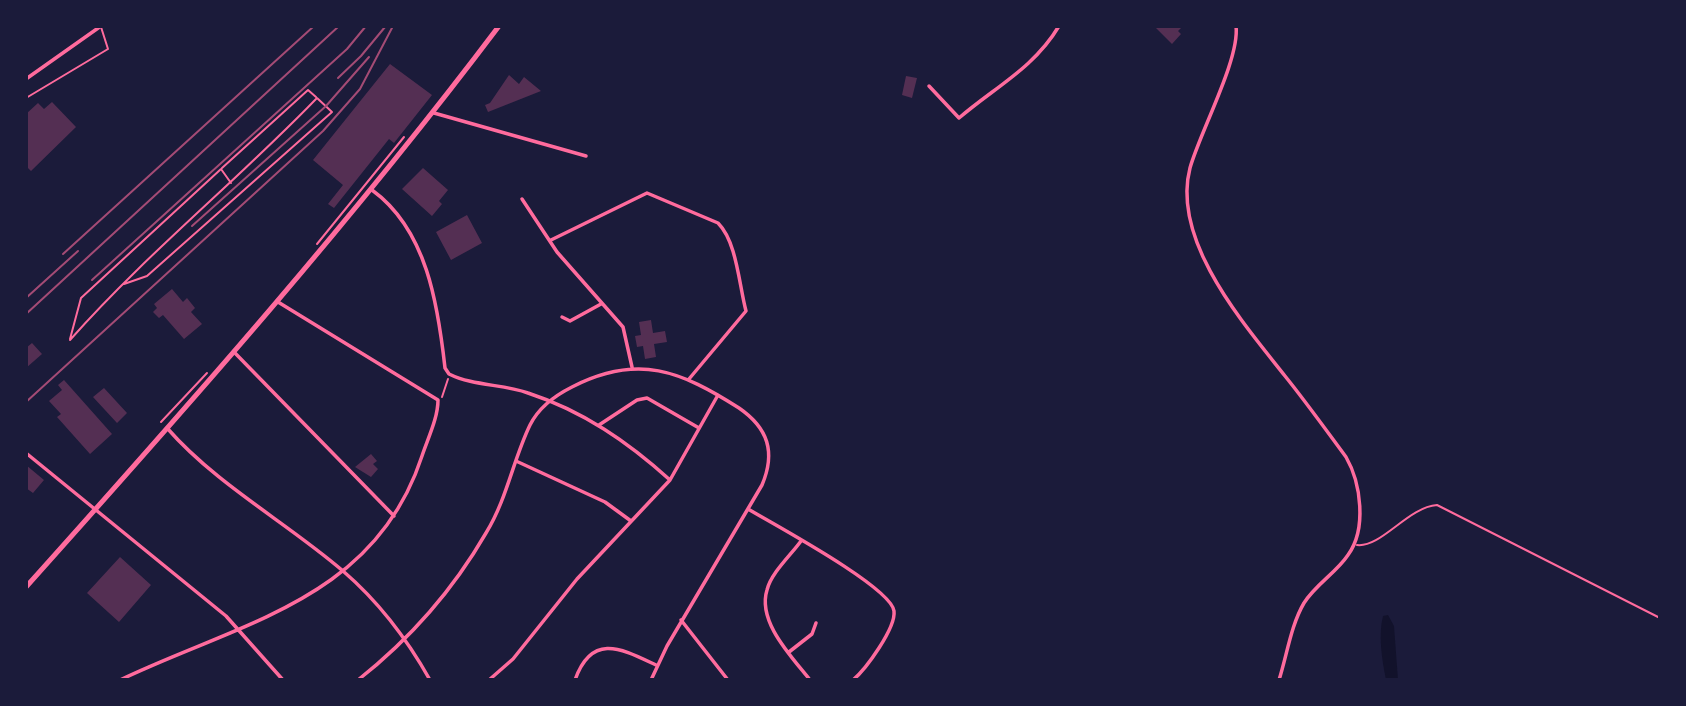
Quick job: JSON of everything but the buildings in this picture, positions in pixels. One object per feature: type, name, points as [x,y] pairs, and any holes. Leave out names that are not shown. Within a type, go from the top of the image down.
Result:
[{"type":"main road","points":[[26,587],[372,190],[499,26]]},
{"type":"street","points":[[26,79],[101,26]]},
{"type":"street","points":[[929,86],[959,118],[1027,67],[1047,46],[1059,26]]},
{"type":"street","points":[[1236,26],[1232,57],[1190,169],[1189,206],[1204,253],[1231,307],[1354,470],[1359,504],[1354,544],[1345,559],[1319,583],[1302,606],[1279,680]]},
{"type":"street","points":[[433,113],[586,156]]},
{"type":"street","points":[[372,190],[400,216],[420,255],[432,287],[445,368],[450,374],[510,387],[599,425],[632,447],[670,480]]},
{"type":"street","points":[[551,240],[647,193],[718,223],[724,229],[746,311],[689,379]]},
{"type":"street","points":[[522,200],[557,252],[623,327],[632,368]]},
{"type":"street","points":[[120,680],[239,629],[320,590],[344,572],[383,532],[412,487],[438,400],[276,301]]},
{"type":"street","points":[[562,317],[570,320],[601,304]]},
{"type":"street","points":[[233,351],[394,516]]},
{"type":"street","points":[[358,680],[407,639],[488,530],[531,423],[548,401],[587,379],[632,368],[658,368],[689,379],[751,416],[769,441],[767,472],[748,509],[681,620],[656,665],[651,680]]},
{"type":"street","points":[[489,680],[513,659],[577,579],[670,480],[718,395]]},
{"type":"street","points":[[599,425],[637,400],[647,398],[699,428]]},
{"type":"street","points":[[167,428],[224,480],[344,572],[407,639],[430,680]]},
{"type":"street","points":[[26,453],[239,629],[283,680]]},
{"type":"street","points":[[516,461],[605,502],[631,521]]},
{"type":"street","points":[[748,509],[864,579],[890,600],[894,611],[885,637],[861,673],[853,680]]},
{"type":"street","points":[[801,541],[766,589],[766,608],[770,622],[810,680]]},
{"type":"street","points":[[681,620],[728,680]]},
{"type":"street","points":[[789,652],[812,634],[816,623]]},
{"type":"street","points":[[575,680],[586,658],[606,648],[619,648],[656,665]]},
{"type":"lane","points":[[26,99],[108,49],[101,26]]},
{"type":"lane","points":[[124,284],[147,276],[332,112],[317,98],[308,90],[80,298],[70,340],[124,284],[317,98]]},
{"type":"lane","points":[[221,169],[231,183]]},
{"type":"path","points":[[312,250],[407,134]]},
{"type":"path","points":[[161,422],[211,368]]},
{"type":"path","points":[[438,400],[450,374]]},
{"type":"path","points":[[1354,544],[1370,544],[1414,512],[1437,505],[1660,618]]},
{"type":"shaded area","points":[[1388,615],[1394,626],[1398,680],[1386,680],[1383,664],[1382,623],[1383,616]]},
{"type":"railway","points":[[63,254],[314,26]]},
{"type":"railway","points":[[26,314],[339,26]]},
{"type":"railway","points":[[92,280],[347,49],[366,26]]},
{"type":"railway","points":[[26,402],[323,131],[360,89],[393,26]]},
{"type":"railway","points":[[338,78],[385,27]]},
{"type":"railway","points":[[192,226],[326,106],[369,57]]},
{"type":"railway","points":[[26,298],[78,251]]}]
